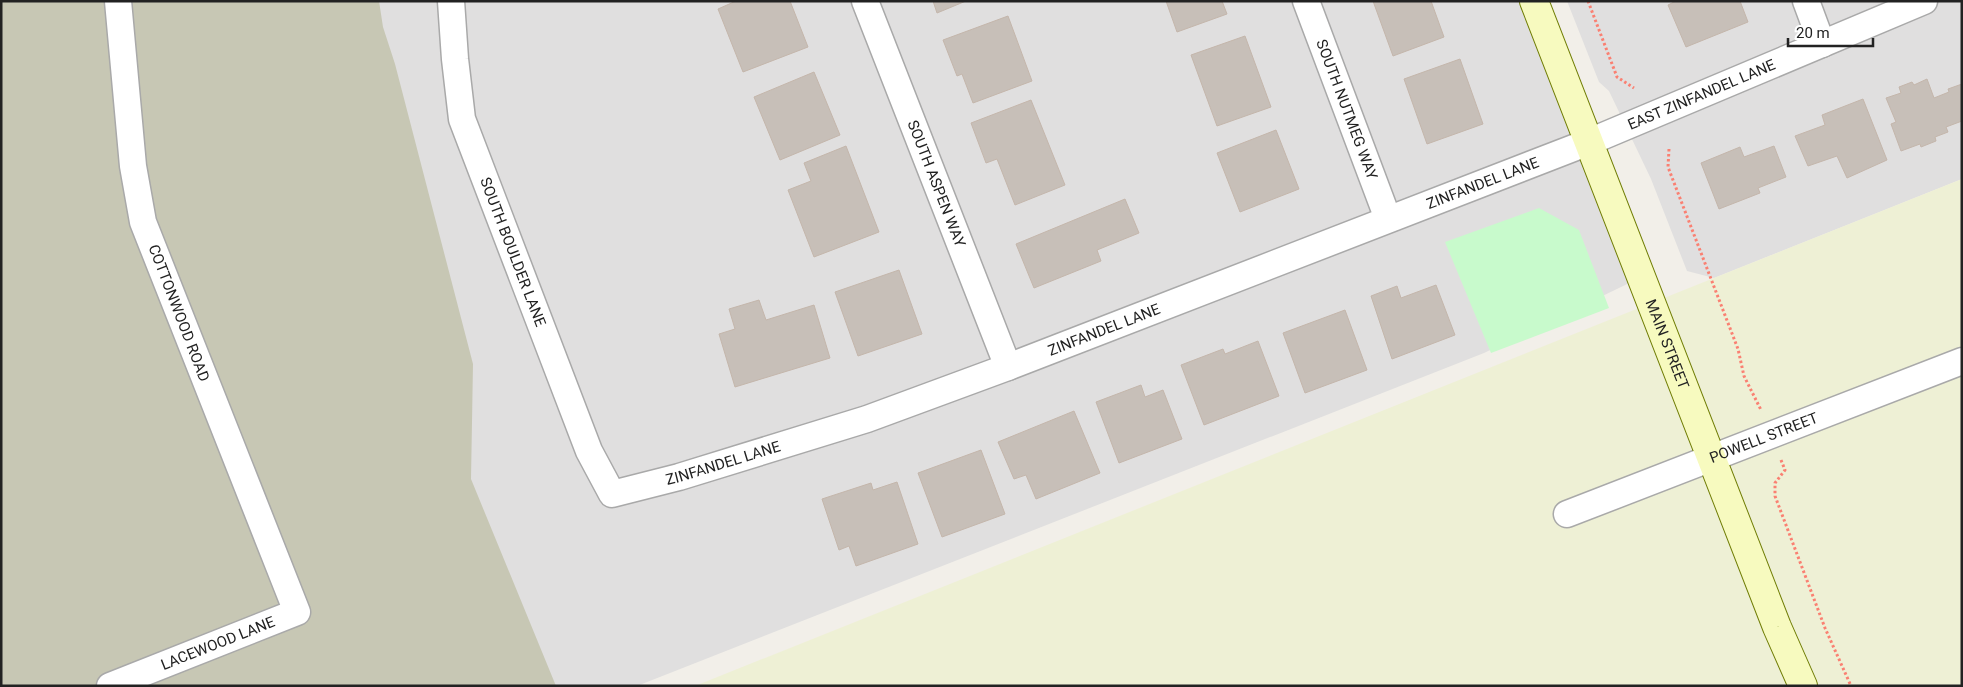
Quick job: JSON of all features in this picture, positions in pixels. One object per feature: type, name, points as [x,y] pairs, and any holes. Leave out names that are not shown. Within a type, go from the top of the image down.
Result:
[{"type":"street","name":"COTTONWOOD ROAD","points":[[118,1],[133,166],[143,222],[297,612]]},
{"type":"street","name":"SOUTH BOULDER LANE","points":[[451,1],[454,59],[462,119],[588,451],[612,494]]},
{"type":"street","name":"SOUTH ASPEN WAY","points":[[865,1],[1008,367]]},
{"type":"street","name":"SOUTH NUTMEG WAY","points":[[1306,1],[1388,219]]},
{"type":"street","name":"MAIN STREET","points":[[1534,1],[1777,627],[1803,686]]},
{"type":"street","points":[[1806,1],[1822,44]]},
{"type":"street","name":"EAST ZINFANDEL LANE","points":[[1589,142],[1924,1]]},
{"type":"street","name":"ZINFANDEL LANE","points":[[612,494],[679,477],[867,419],[1008,367],[1589,142]]},
{"type":"street","name":"POWELL STREET","points":[[1567,514],[1962,361]]},
{"type":"street","name":"LACEWOOD LANE","points":[[110,686],[297,612]]},
{"type":"path","points":[[1588,1],[1617,77],[1634,88]]},
{"type":"shaded area","points":[[1,1],[1527,1],[1648,274],[1484,353],[637,686],[1,686]]},
{"type":"shaded area","points":[[1,1],[379,1],[383,27],[395,64],[473,364],[471,479],[556,686],[1,686]]},
{"type":"shaded area","points":[[1567,1],[1962,1],[1962,179],[1714,278],[1687,271],[1651,179],[1609,91],[1599,82]]},
{"type":"shaded area","points":[[1962,179],[1962,686],[695,686],[1714,278]]},
{"type":"green space","points":[[1539,208],[1579,230],[1609,308],[1491,353],[1445,242]]},
{"type":"building","points":[[736,1],[790,1],[808,47],[743,72],[718,9]]},
{"type":"building","points":[[933,1],[966,1],[937,13]]},
{"type":"building","points":[[1166,1],[1222,1],[1227,14],[1177,32]]},
{"type":"building","points":[[1373,1],[1431,1],[1444,37],[1393,56]]},
{"type":"building","points":[[1676,1],[1740,1],[1748,22],[1686,47],[1668,5]]},
{"type":"building","points":[[1008,16],[1032,81],[973,103],[962,74],[957,76],[943,40]]},
{"type":"building","points":[[1245,36],[1271,107],[1217,126],[1191,55]]},
{"type":"building","points":[[1460,59],[1483,124],[1427,144],[1404,79]]},
{"type":"building","points":[[814,72],[840,135],[780,160],[754,97]]},
{"type":"building","points":[[1927,79],[1934,98],[1949,92],[1948,89],[1962,84],[1962,121],[1946,127],[1948,132],[1935,137],[1936,141],[1921,147],[1920,144],[1901,151],[1891,124],[1896,122],[1886,98],[1901,93],[1899,87],[1912,82],[1914,85]]},
{"type":"building","points":[[1863,99],[1887,160],[1847,178],[1837,156],[1808,166],[1795,136],[1825,125],[1822,115]]},
{"type":"building","points":[[1031,100],[1065,185],[1015,205],[997,159],[986,163],[971,123]]},
{"type":"building","points":[[1276,130],[1299,189],[1240,212],[1217,153]]},
{"type":"building","points":[[846,146],[879,232],[814,257],[788,190],[811,181],[804,163]]},
{"type":"building","points":[[1774,146],[1786,177],[1758,188],[1760,193],[1719,209],[1701,163],[1740,147],[1744,157]]},
{"type":"building","points":[[1125,199],[1139,233],[1097,250],[1101,261],[1034,288],[1016,244]]},
{"type":"building","points":[[899,270],[922,334],[858,356],[835,292]]},
{"type":"building","points":[[1436,285],[1455,335],[1392,359],[1371,296],[1397,286],[1401,298]]},
{"type":"building","points":[[759,300],[766,320],[814,305],[830,358],[735,387],[719,334],[735,329],[729,309]]},
{"type":"building","points":[[1345,310],[1367,370],[1305,393],[1283,333]]},
{"type":"building","points":[[1258,341],[1279,396],[1204,425],[1181,365],[1223,349],[1225,354]]},
{"type":"building","points":[[1141,385],[1145,397],[1163,390],[1182,439],[1119,463],[1096,402]]},
{"type":"building","points":[[1074,411],[1100,473],[1036,499],[1026,475],[1014,479],[998,442]]},
{"type":"building","points":[[981,450],[1005,514],[942,537],[918,473]]},
{"type":"building","points":[[897,482],[918,544],[856,566],[849,546],[839,550],[822,499],[871,483],[873,490]]}]
